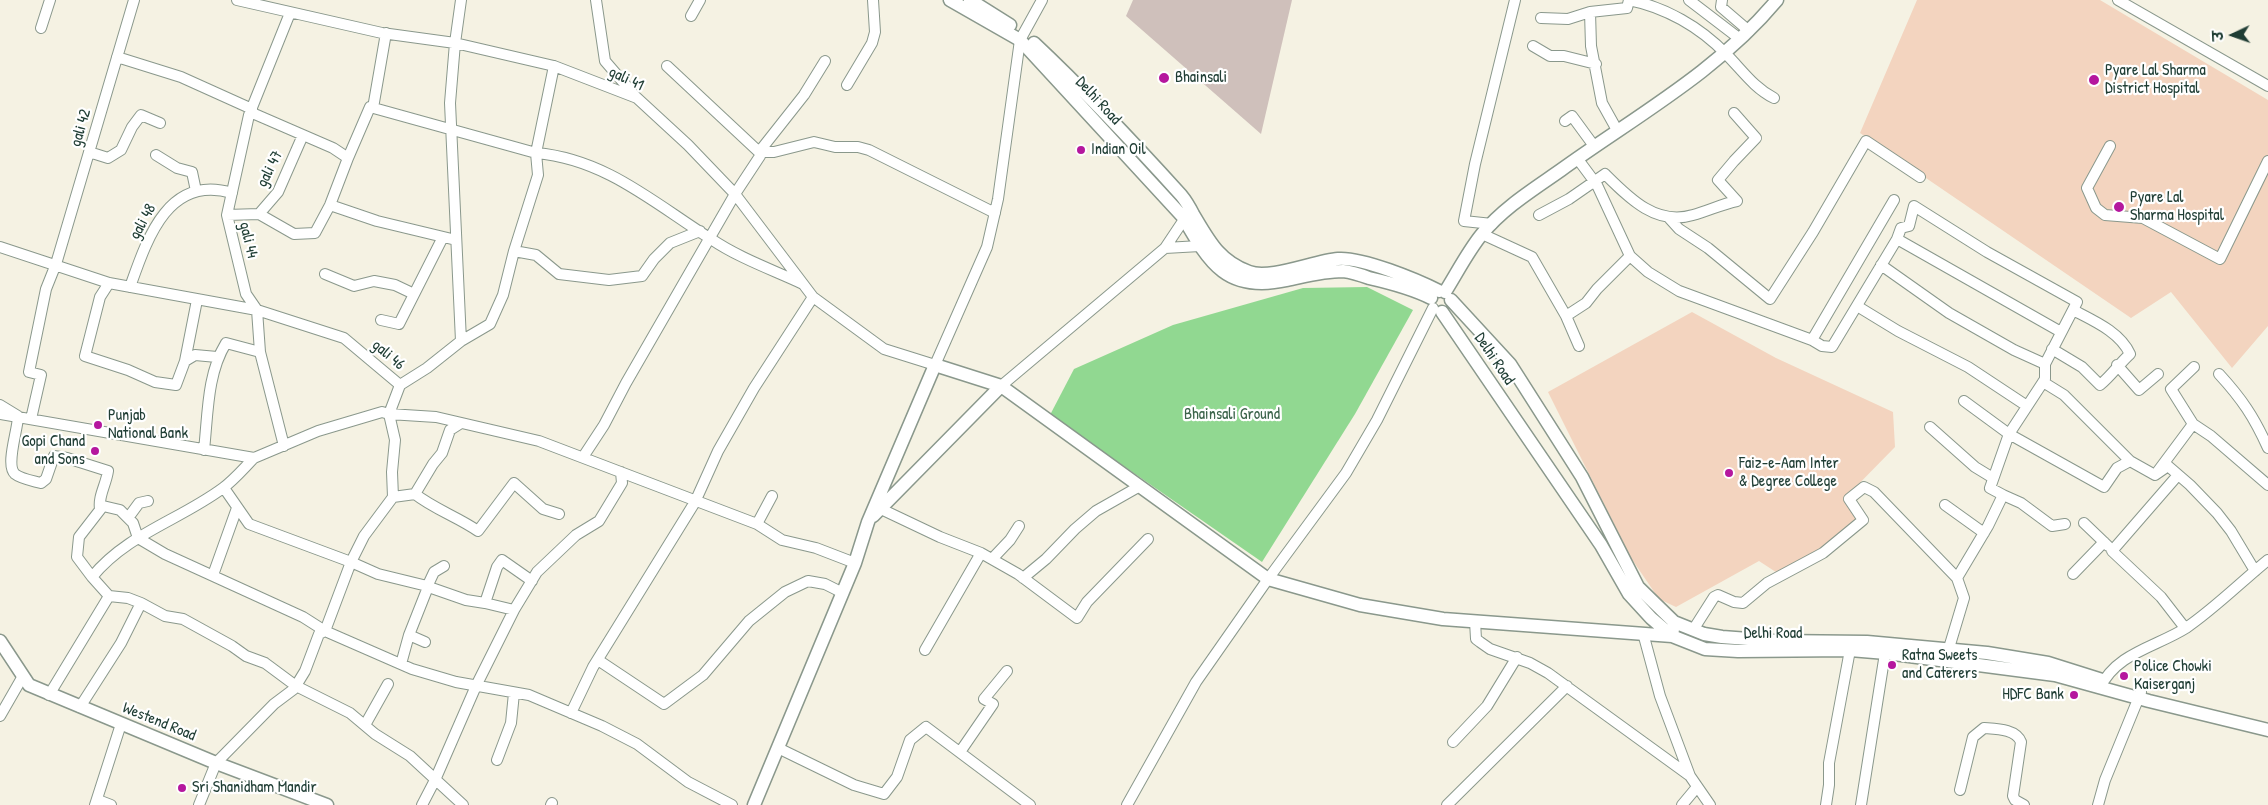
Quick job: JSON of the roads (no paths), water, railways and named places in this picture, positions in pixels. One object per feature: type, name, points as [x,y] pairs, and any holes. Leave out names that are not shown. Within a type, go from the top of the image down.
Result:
[{"type":"main road","points":[[950,0],[1021,37]]},
{"type":"main road","points":[[970,0],[1021,37]]},
{"type":"main road","points":[[1777,0],[1744,35],[1702,73],[1511,205],[1482,234],[1440,300],[1510,364],[1582,477],[1638,587],[1674,622],[1704,634],[1722,637],[1886,648]]},
{"type":"main road","name":"Delhi Road","points":[[1021,37],[1188,214],[1205,243],[1214,248],[1232,266],[1253,273],[1277,273],[1325,261],[1352,259],[1426,284],[1440,300],[1601,545],[1629,594],[1651,618],[1672,636],[1705,649],[1738,651],[1949,648],[2055,675],[2102,684],[2268,730]]},
{"type":"main road","points":[[754,805],[855,564],[868,522],[935,365],[1001,386],[1268,579],[1360,605],[1443,619],[1672,636],[1674,622]]},
{"type":"main road","points":[[868,522],[1001,386]]},
{"type":"main road","name":"Westend Road","points":[[0,641],[29,685],[49,695],[216,763],[327,805]]},
{"type":"main road","name":"Delhi Road","points":[[1886,648],[2012,663]]},
{"type":"main road","name":"Delhi Road","points":[[2140,695],[2268,723]]},
{"type":"street","points":[[41,28],[50,0]]},
{"type":"street","name":"gali 42","points":[[31,419],[41,375],[29,372],[46,289],[56,264],[134,0]]},
{"type":"street","name":"gali 41","points":[[239,0],[290,13],[386,33],[454,43],[554,66],[637,98],[688,144],[735,194],[813,297],[884,349],[935,365]]},
{"type":"street","points":[[461,0],[454,43],[450,103],[461,340]]},
{"type":"street","points":[[596,0],[605,61],[637,98]]},
{"type":"street","points":[[691,16],[700,0]]},
{"type":"street","points":[[847,85],[872,43],[874,32],[873,0]]},
{"type":"street","points":[[935,365],[987,247],[995,213],[1021,37],[1042,0]]},
{"type":"street","points":[[1492,224],[1464,221],[1474,164],[1515,0]]},
{"type":"street","points":[[1541,18],[1568,19],[1590,12],[1627,8],[1629,0],[1648,4],[1697,29],[1725,52],[1762,92],[1774,98]]},
{"type":"street","points":[[1689,0],[1744,35]]},
{"type":"street","points":[[1722,0],[1721,7],[1744,35]]},
{"type":"street","points":[[2118,0],[2268,86]]},
{"type":"street","points":[[1590,12],[1591,46],[1602,103],[1617,130]]},
{"type":"street","name":"gali 44","points":[[284,446],[260,352],[258,310],[246,294],[227,214],[251,110],[290,13]]},
{"type":"street","points":[[374,108],[386,33]]},
{"type":"street","points":[[1533,46],[1550,56],[1564,56],[1596,64]]},
{"type":"street","points":[[118,57],[181,77],[333,148],[348,158]]},
{"type":"street","points":[[583,457],[604,425],[626,383],[711,239],[735,194],[760,156],[759,152],[804,95],[826,61]]},
{"type":"street","points":[[400,385],[427,368],[461,340],[490,324],[503,295],[514,251],[538,175],[536,153],[554,66]]},
{"type":"street","points":[[667,66],[759,152],[774,152],[814,142],[835,147],[858,147],[869,150],[995,213]]},
{"type":"street","points":[[227,214],[259,214],[294,234],[315,233],[330,204],[370,107],[536,153],[557,154],[620,178],[711,239],[804,284]]},
{"type":"street","points":[[1539,215],[1568,199],[1604,174],[1625,194],[1646,210],[1669,218],[1691,216],[1737,201],[1718,180],[1756,138],[1734,113]]},
{"type":"street","points":[[90,152],[108,158],[121,150],[132,127],[141,116],[160,123]]},
{"type":"street","points":[[1565,120],[1572,116],[1594,146]]},
{"type":"street","name":"gali 47","points":[[259,214],[278,192],[303,135]]},
{"type":"street","points":[[1669,218],[1679,229],[1708,248],[1770,298],[1808,240],[1866,141],[1920,177]]},
{"type":"street","points":[[2110,146],[2087,188],[2096,208],[2106,215],[2143,218],[2220,258],[2268,161]]},
{"type":"street","points":[[156,155],[177,168],[192,172],[196,191]]},
{"type":"street","points":[[1577,158],[1593,180],[1630,256],[1648,272],[1680,291],[1812,340],[1822,346],[1832,347],[1897,239],[1901,228],[1909,226],[1914,206],[1987,252],[2077,302],[2045,364],[2045,379],[2008,434],[1990,488],[2020,504],[2052,526],[2065,524]]},
{"type":"street","name":"gali 48","points":[[130,287],[154,231],[169,206],[203,188],[232,193]]},
{"type":"street","points":[[1812,340],[1894,200]]},
{"type":"street","points":[[330,204],[377,221],[456,240]]},
{"type":"street","points":[[1001,386],[1166,248],[1188,214]]},
{"type":"street","points":[[514,251],[536,255],[559,274],[621,280],[642,276],[654,259],[670,243],[700,232]]},
{"type":"street","points":[[1482,234],[1532,257],[1566,316],[1579,346]]},
{"type":"street","points":[[381,320],[399,324],[443,237]]},
{"type":"street","points":[[1897,239],[2061,332]]},
{"type":"street","points":[[1166,248],[1205,243]]},
{"type":"street","name":"gali 46","points":[[0,248],[56,264],[109,283],[258,310],[344,338],[400,385],[389,414]]},
{"type":"street","points":[[1566,316],[1586,303],[1596,289],[1630,256]]},
{"type":"street","points":[[1881,266],[1949,313],[2014,350],[2045,364]]},
{"type":"street","points":[[325,274],[354,286],[374,281],[395,285],[414,294]]},
{"type":"street","points":[[109,283],[100,297],[85,356],[128,370],[155,382],[176,385],[185,361],[197,300]]},
{"type":"street","points":[[572,713],[598,660],[695,502],[718,451],[754,388],[813,297]]},
{"type":"street","points":[[1127,805],[1196,682],[1268,579],[1346,473],[1377,420],[1440,300]]},
{"type":"street","points":[[1857,306],[1898,331],[1968,367],[2027,406]]},
{"type":"street","points":[[2052,349],[2073,360],[2100,385],[2112,375],[2117,365],[2130,354],[2125,343],[2104,327],[2073,310]]},
{"type":"street","points":[[204,450],[212,376],[217,357],[226,343],[260,352]]},
{"type":"street","points":[[185,361],[195,355],[217,357]]},
{"type":"street","points":[[2117,365],[2139,390],[2158,374]]},
{"type":"street","points":[[2194,367],[2171,390],[2193,424],[2211,436],[2268,485]]},
{"type":"street","points":[[2219,374],[2243,401],[2258,425],[2268,448]]},
{"type":"street","points":[[2042,382],[2064,395],[2130,461],[2155,475]]},
{"type":"street","points":[[1964,401],[2008,434],[2104,488],[2116,468],[2130,461]]},
{"type":"street","points":[[0,405],[18,416]]},
{"type":"street","points":[[92,577],[106,560],[138,538],[224,488],[254,458],[318,431],[382,412],[461,422],[539,441],[695,502],[757,524],[782,540],[816,548],[855,564]]},
{"type":"street","points":[[0,414],[254,458]]},
{"type":"street","points":[[199,805],[216,763],[274,704],[296,686],[305,671],[318,634],[325,631],[351,562],[364,536],[393,497],[394,440],[389,414]]},
{"type":"street","points":[[18,416],[18,429],[12,453],[12,469],[16,475],[41,483],[46,479],[54,456],[67,458],[108,471],[106,486],[99,498],[100,509]]},
{"type":"street","points":[[415,494],[433,464],[442,454],[450,430],[461,422]]},
{"type":"street","points":[[2155,475],[2193,424]]},
{"type":"street","points":[[1930,427],[1975,467],[1993,478]]},
{"type":"street","points":[[2155,475],[2168,466],[2178,475],[2217,513],[2231,531],[2255,571]]},
{"type":"street","points":[[422,805],[435,780],[476,686],[514,610],[537,572],[576,535],[599,521],[622,483],[621,472]]},
{"type":"street","points":[[2112,551],[2178,475]]},
{"type":"street","points":[[393,497],[415,494],[426,503],[438,507],[478,531],[514,483],[543,508],[559,514]]},
{"type":"street","points":[[1023,578],[1046,559],[1075,529],[1096,511],[1140,486]]},
{"type":"street","points":[[1693,630],[1714,597],[1718,595],[1734,602],[1743,603],[1767,583],[1823,553],[1863,520],[1849,499],[1864,487],[1874,492],[1957,578],[1964,598],[1949,648]]},
{"type":"street","points":[[224,488],[249,524],[378,574],[466,600],[514,610]]},
{"type":"street","points":[[1957,578],[1984,534],[2003,495]]},
{"type":"street","points":[[757,524],[772,496]]},
{"type":"street","points":[[128,518],[139,503],[148,501]]},
{"type":"street","points":[[1945,505],[1984,534]]},
{"type":"street","points":[[463,805],[410,756],[350,713],[296,686],[265,663],[246,656],[211,633],[183,619],[165,616],[142,603],[109,596],[77,556],[79,537],[100,509],[103,506],[120,510],[133,523],[138,538],[165,554],[303,617],[325,631],[401,664],[456,682],[529,695],[602,726],[637,744],[688,782],[732,805]]},
{"type":"street","points":[[213,575],[238,508]]},
{"type":"street","points":[[880,509],[992,559],[1023,578],[1077,618],[1087,602],[1148,540]]},
{"type":"street","points":[[2084,524],[2161,598],[2185,628]]},
{"type":"street","points":[[992,559],[1010,540],[1019,526]]},
{"type":"street","points":[[2073,574],[2104,542]]},
{"type":"street","points":[[925,650],[981,553]]},
{"type":"street","points":[[485,603],[497,567],[502,560],[532,581]]},
{"type":"street","points":[[2102,684],[2124,659],[2185,628],[2268,560]]},
{"type":"street","points":[[401,664],[409,635],[427,587],[434,572],[444,566]]},
{"type":"street","points":[[598,660],[664,704],[702,675],[749,621],[785,592],[808,581],[825,584],[842,593]]},
{"type":"street","points":[[49,695],[109,596]]},
{"type":"street","points":[[80,707],[121,643],[142,603]]},
{"type":"street","points":[[1475,621],[1476,638],[1480,642],[1490,649],[1516,657],[1567,686],[1690,776]]},
{"type":"street","points":[[1643,633],[1660,696],[1690,776],[1710,805]]},
{"type":"street","points":[[409,635],[425,642]]},
{"type":"street","points":[[1861,805],[1886,648]]},
{"type":"street","points":[[1826,805],[1829,785],[1829,763],[1850,650]]},
{"type":"street","points":[[1453,742],[1487,706],[1516,657]]},
{"type":"street","points":[[960,752],[993,704],[984,698],[1007,671]]},
{"type":"street","points":[[0,716],[23,676]]},
{"type":"street","points":[[365,725],[388,684]]},
{"type":"street","points":[[1447,805],[1567,686]]},
{"type":"street","points":[[497,760],[511,723],[514,693]]},
{"type":"street","points":[[2098,805],[2104,780],[2140,695]]},
{"type":"street","points":[[111,805],[96,802],[121,724]]},
{"type":"street","points":[[778,748],[854,785],[884,794],[897,776],[910,740],[926,727],[1030,805]]},
{"type":"street","points":[[1960,790],[1973,737],[1984,728],[2000,729],[2015,735],[2021,742],[2013,796],[2015,800],[2024,805]]},
{"type":"street","points":[[1682,805],[1697,787]]},
{"type":"place","name":"Bhainsali","points":[[1164,78]]},
{"type":"place","name":"Pyare Lal Sharma District Hospital","points":[[2094,80]]},
{"type":"place","name":"Indian Oil","points":[[1081,150]]},
{"type":"place","name":"Pyare Lal Sharma Hospital","points":[[2119,207]]},
{"type":"place","name":"Punjab National Bank","points":[[98,425]]},
{"type":"place","name":"Gopi Chand and Sons","points":[[95,451]]},
{"type":"place","name":"Faiz-e-Aam Inter & Degree College","points":[[1729,473]]},
{"type":"place","name":"Ratna Sweets and Caterers","points":[[1892,665]]},
{"type":"place","name":"Police Chowki Kaiserganj","points":[[2124,676]]},
{"type":"place","name":"HDFC Bank","points":[[2074,695]]},
{"type":"place","name":"Sri Shanidham Mandir","points":[[182,788]]},
{"type":"park label","name":"Bhainsali Ground","points":[[1232,415]]}]
